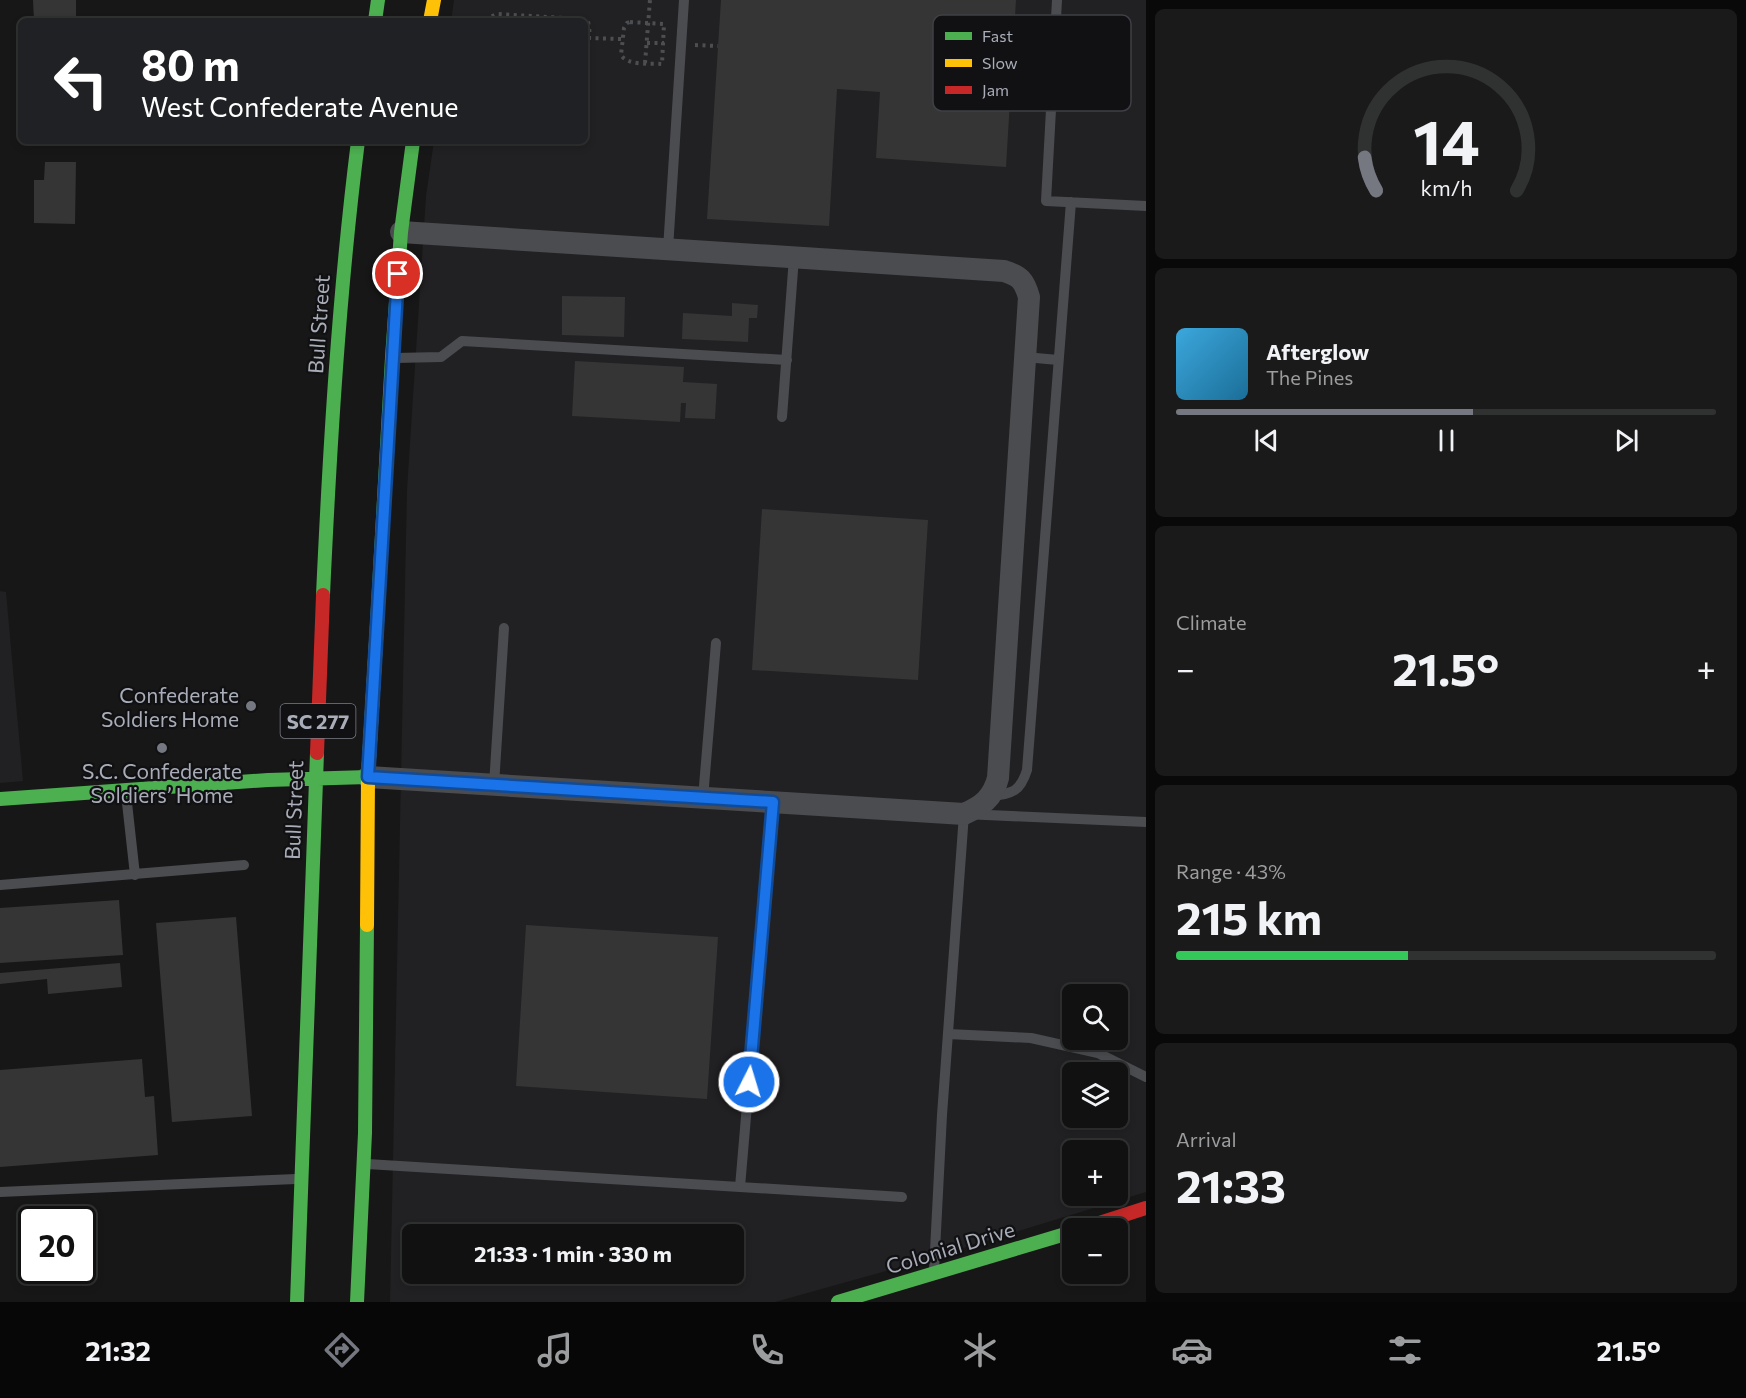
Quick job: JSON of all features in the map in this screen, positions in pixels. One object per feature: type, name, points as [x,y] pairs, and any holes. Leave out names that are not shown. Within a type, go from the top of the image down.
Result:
[{"type":"main road","points":[[375,18],[378,0]]},
{"type":"main road","points":[[431,18],[434,0]]},
{"type":"main road","name":"Bull Street","points":[[297,1302],[315,778],[329,459],[347,217],[358,144]]},
{"type":"main road","name":"SC 277","points":[[357,1302],[364,1164],[368,777],[392,358],[401,232],[413,144]]},
{"type":"main road","points":[[0,799],[268,780],[368,777]]},
{"type":"main road","points":[[1115,1218],[1146,1208]]},
{"type":"main road","name":"Colonial Drive","points":[[838,1302],[1062,1235]]},
{"type":"street","points":[[368,777],[964,814],[985,804],[996,787],[998,778],[1029,297],[1026,285],[1017,275],[1004,271],[401,232]]},
{"type":"lane","points":[[668,249],[684,0]]},
{"type":"lane","points":[[1055,15],[1056,0]]},
{"type":"lane","points":[[1051,111],[1047,201],[1146,206]]},
{"type":"lane","points":[[991,796],[1006,794],[1021,786],[1027,770],[1071,202]]},
{"type":"lane","points":[[782,417],[794,257]]},
{"type":"lane","points":[[392,358],[441,357],[462,341],[787,360]]},
{"type":"lane","points":[[1025,357],[1059,360]]},
{"type":"lane","points":[[494,785],[504,628]]},
{"type":"lane","points":[[703,798],[716,643]]},
{"type":"lane","points":[[125,790],[135,875]]},
{"type":"lane","points":[[740,1187],[773,802]]},
{"type":"lane","points":[[934,1275],[941,1126],[964,814],[1146,822]]},
{"type":"lane","points":[[0,885],[244,865]]},
{"type":"lane","points":[[948,1034],[1031,1038],[1098,1053],[1146,1077]]},
{"type":"lane","points":[[364,1164],[902,1197]]},
{"type":"lane","points":[[0,1192],[300,1179]]},
{"type":"path","points":[[645,63],[650,0]]},
{"type":"path","points":[[489,18],[497,14],[565,18]]},
{"type":"path","points":[[662,64],[630,62],[623,59],[621,55],[624,28],[627,22],[664,24]]},
{"type":"path","points":[[588,23],[588,52]]},
{"type":"path","points":[[588,39],[622,39]]},
{"type":"shaded area","points":[[454,0],[1146,0],[1146,1192],[1128,1198],[1128,1140],[1062,1140],[1062,1206],[1100,1206],[904,1266],[775,1302],[390,1302],[407,490],[426,196],[434,144],[588,144],[588,18],[451,18]]},
{"type":"shaded area","points":[[0,591],[6,592],[23,781],[0,783]]},
{"type":"building","points":[[33,0],[76,0],[76,18],[34,18]]},
{"type":"building","points":[[721,0],[1016,0],[1015,15],[933,15],[933,111],[1009,111],[1006,167],[876,158],[880,92],[837,89],[829,226],[707,219]]},
{"type":"building","points":[[45,162],[76,162],[75,224],[34,223],[34,180],[44,180]]},
{"type":"building","points":[[562,296],[625,297],[624,337],[562,335]]},
{"type":"building","points":[[732,303],[758,305],[757,318],[749,318],[748,342],[682,339],[683,313],[732,316]]},
{"type":"building","points":[[575,361],[684,367],[683,382],[717,384],[715,419],[685,418],[686,403],[681,403],[680,422],[572,416]]},
{"type":"building","points":[[762,509],[928,520],[918,680],[752,670]]},
{"type":"building","points":[[119,900],[123,955],[0,963],[0,908]]},
{"type":"building","points":[[236,917],[252,1116],[172,1122],[156,923]]},
{"type":"building","points":[[526,925],[718,937],[707,1099],[516,1086]]},
{"type":"building","points":[[120,963],[122,987],[48,994],[47,979],[0,984],[0,973]]},
{"type":"building","points":[[142,1059],[145,1097],[154,1096],[158,1155],[0,1167],[0,1070]]},
{"type":"traffic: fast","points":[[375,18],[378,0]]},
{"type":"traffic: fast","points":[[323,595],[336,368],[358,144]]},
{"type":"traffic: fast","points":[[376,641],[401,232],[413,144]]},
{"type":"traffic: fast","points":[[297,1302],[317,753]]},
{"type":"traffic: fast","points":[[0,799],[268,780],[368,777]]},
{"type":"traffic: fast","points":[[357,1302],[365,1133],[367,925]]},
{"type":"traffic: fast","points":[[838,1302],[1062,1235]]},
{"type":"traffic: slow","points":[[431,18],[434,0]]},
{"type":"traffic: slow","points":[[367,925],[368,777],[376,641]]},
{"type":"traffic: jam","points":[[317,753],[323,595]]},
{"type":"traffic: jam","points":[[1115,1218],[1146,1208]]},
{"type":"place","name":"Confederate Soldiers Home","points":[[251,706]]},
{"type":"place","name":"S.C. Confederate Soldiers’ Home","points":[[162,748]]},
{"type":"route","points":[[398,274],[368,777],[773,802],[749,1082]]}]
